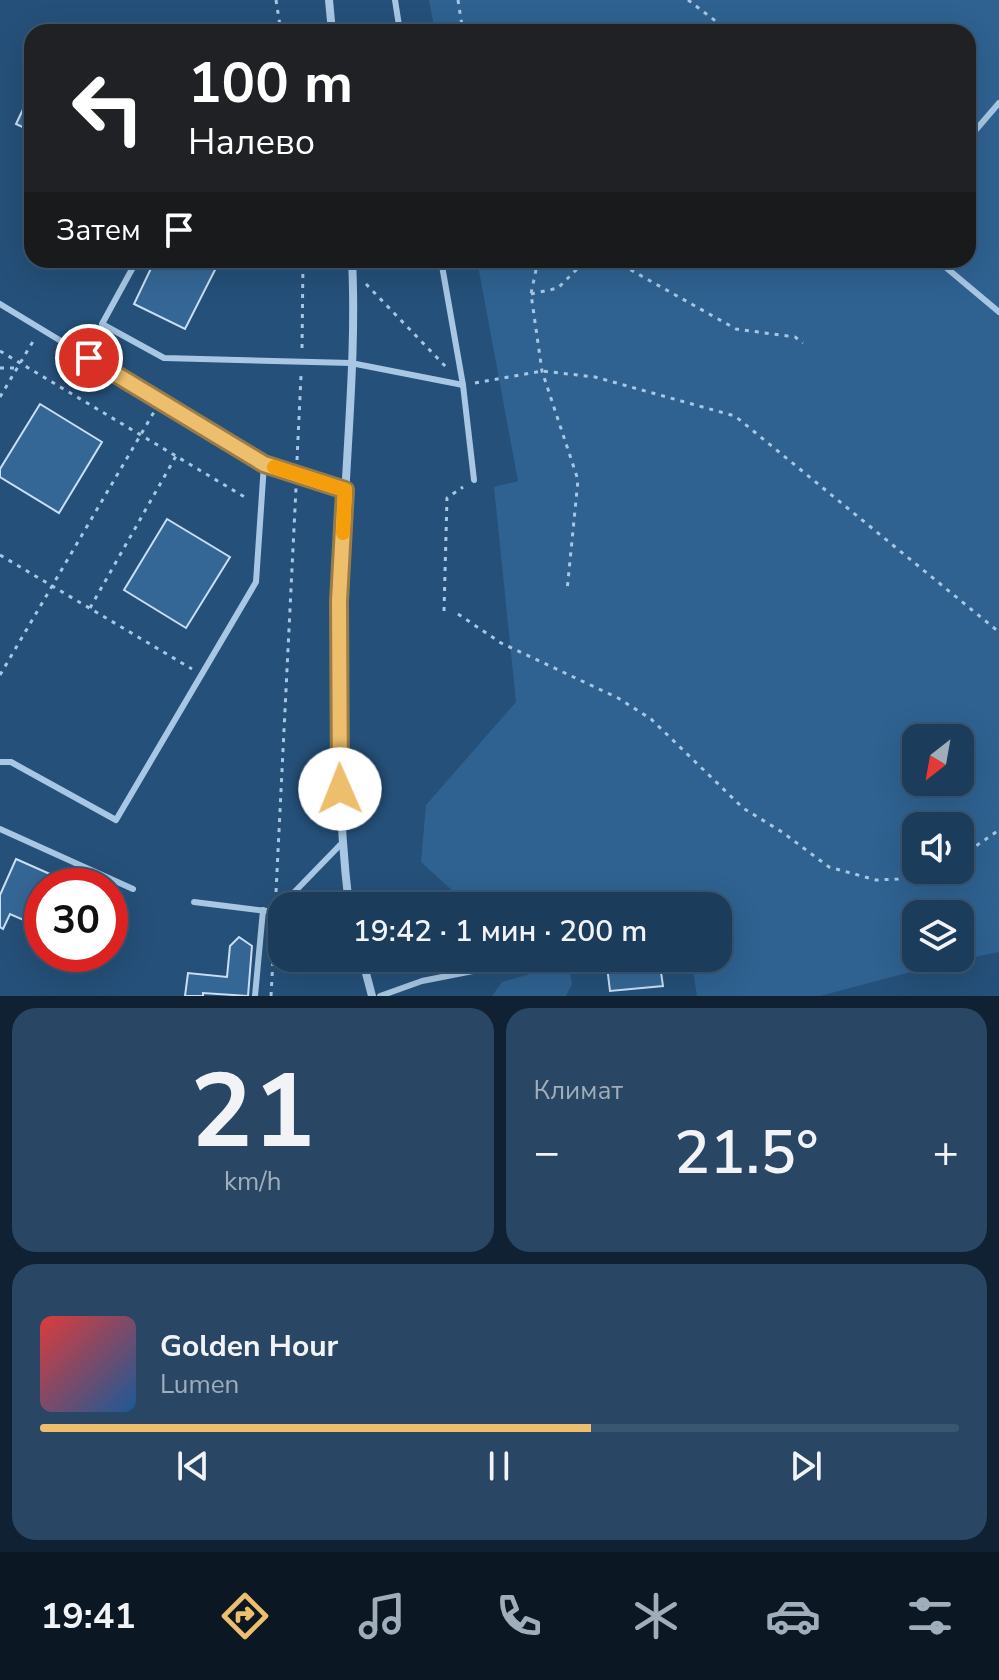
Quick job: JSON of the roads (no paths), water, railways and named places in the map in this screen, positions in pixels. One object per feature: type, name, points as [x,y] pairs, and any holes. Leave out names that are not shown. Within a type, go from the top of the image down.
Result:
[{"type":"street","points":[[329,0],[331,24]]},
{"type":"street","points":[[347,892],[342,843],[339,601],[351,363],[352,268]]},
{"type":"street","points":[[366,972],[372,996]]},
{"type":"lane","points":[[395,0],[399,24]]},
{"type":"lane","points":[[976,130],[999,103]]},
{"type":"lane","points":[[133,268],[102,324],[164,358],[351,363],[463,385]]},
{"type":"lane","points":[[442,268],[463,385],[474,480]]},
{"type":"lane","points":[[947,268],[999,312]]},
{"type":"lane","points":[[0,304],[264,464],[345,490]]},
{"type":"lane","points":[[0,762],[11,762],[116,820],[256,582],[264,464]]},
{"type":"lane","points":[[0,829],[133,889]]},
{"type":"lane","points":[[194,902],[275,912],[342,843]]},
{"type":"lane","points":[[255,996],[263,910]]},
{"type":"lane","points":[[380,996],[422,981],[468,972]]}]
